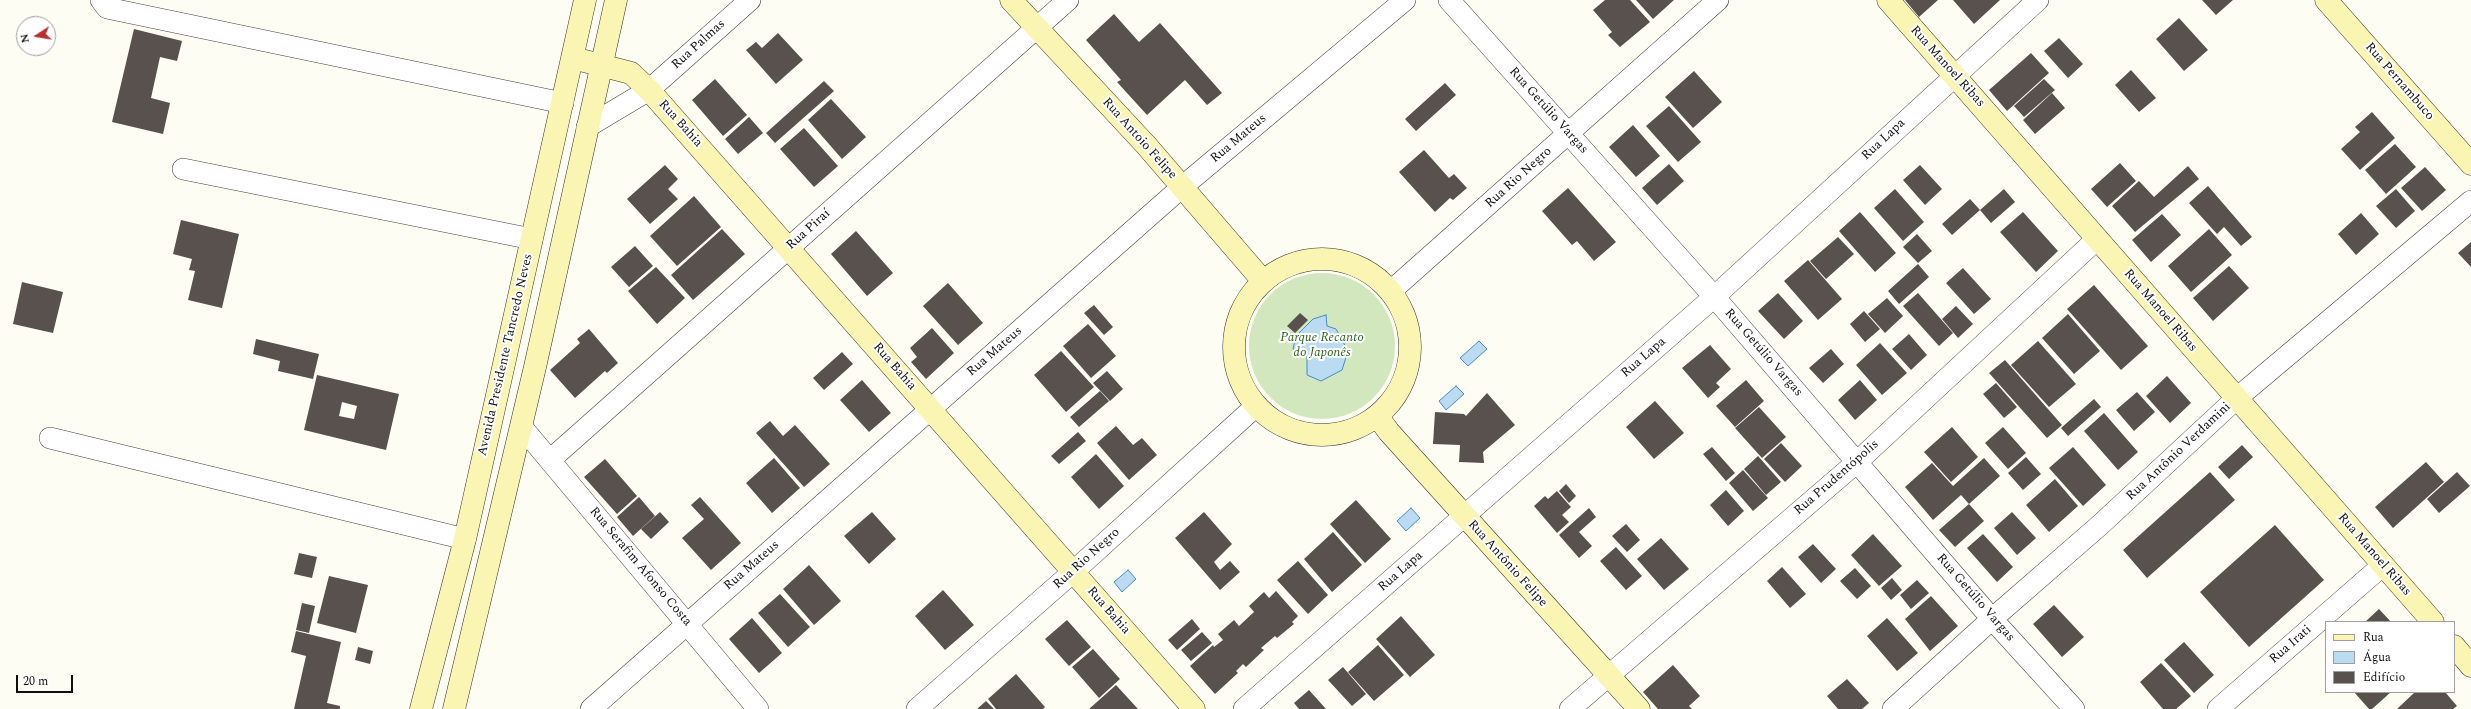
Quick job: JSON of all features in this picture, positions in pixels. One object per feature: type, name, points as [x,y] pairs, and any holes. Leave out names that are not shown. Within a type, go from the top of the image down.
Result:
[{"type":"street","points":[[100,0],[107,8],[563,103]]},
{"type":"street","name":"Avenida Presidente Tancredo Neves","points":[[421,709],[465,539],[586,0]]},
{"type":"street","points":[[454,709],[521,426],[616,0]]},
{"type":"street","name":"Rua Palmas","points":[[587,127],[649,90],[750,0]]},
{"type":"street","name":"Rua Antoio Felipe","points":[[1011,0],[1182,187],[1263,281]]},
{"type":"street","name":"Rua Piraí","points":[[550,460],[1068,0]]},
{"type":"street","name":"Rua Mateus","points":[[591,709],[1182,187],[1405,0]]},
{"type":"street","name":"Rua Getúlio Vargas","points":[[1450,0],[1714,297],[1992,618],[2074,709]]},
{"type":"street","name":"Rua Rio Negro","points":[[1391,292],[1718,0]]},
{"type":"street","name":"Rua Manoel Ribas","points":[[1888,0],[2432,621]]},
{"type":"street","name":"Rua Lapa","points":[[1244,709],[1465,517],[1714,297],[2038,0]]},
{"type":"street","name":"Rua Pernambuco","points":[[2326,0],[2471,164]]},
{"type":"street","name":"Rua Bahia","points":[[573,58],[630,73],[649,90],[1194,709]]},
{"type":"street","points":[[183,169],[532,239]]},
{"type":"street","name":"Rua Antônio Verdamini","points":[[1893,709],[1992,618],[2100,525],[2237,398],[2471,201]]},
{"type":"street","name":"Rua Prudentópolis","points":[[1570,709],[1857,462],[2097,239]]},
{"type":"street","points":[[1315,258],[1343,261],[1370,272],[1391,292],[1405,316],[1411,343],[1408,371],[1396,396],[1378,417],[1354,430],[1328,436],[1301,434],[1277,423],[1256,406],[1241,383],[1234,356],[1235,335],[1236,328],[1246,302],[1263,281],[1287,265],[1315,258]]},
{"type":"street","name":"Rua Rio Negro","points":[[917,709],[1073,572],[1256,406]]},
{"type":"street","name":"Rua Antônio Felipe","points":[[1378,417],[1465,517],[1639,709]]},
{"type":"street","name":"Rua Serafim Afonso Costa","points":[[521,426],[758,709]]},
{"type":"street","points":[[50,438],[465,539]]},
{"type":"street","name":"Rua Irati","points":[[2218,709],[2383,565]]},
{"type":"street","points":[[2455,647],[2471,666]]},
{"type":"green space","name":"Parque Recanto do Japonês","points":[[1315,273],[1329,273],[1343,276],[1363,285],[1374,294],[1383,305],[1392,325],[1395,346],[1392,367],[1383,387],[1374,398],[1363,407],[1343,416],[1329,419],[1315,419],[1301,416],[1281,407],[1270,398],[1261,387],[1252,367],[1249,353],[1249,339],[1252,325],[1261,305],[1270,294],[1281,285],[1301,276]]},
{"type":"water","points":[[1326,315],[1327,326],[1336,329],[1348,351],[1342,370],[1321,381],[1307,375],[1307,357],[1293,349],[1296,336],[1313,319]]},
{"type":"water","points":[[1479,341],[1487,349],[1468,366],[1460,358]]},
{"type":"water","points":[[1456,386],[1464,394],[1446,410],[1439,401]]},
{"type":"water","points":[[1411,508],[1420,518],[1406,531],[1397,521]]},
{"type":"water","points":[[1128,570],[1136,579],[1122,592],[1114,582]]},
{"type":"building","points":[[1605,0],[1630,0],[1650,22],[1620,47],[1608,35],[1612,32],[1593,10]]},
{"type":"building","points":[[1636,0],[1674,0],[1653,19]]},
{"type":"building","points":[[1905,0],[1938,0],[1919,17]]},
{"type":"building","points":[[1953,0],[2000,0],[1974,24]]},
{"type":"building","points":[[2202,0],[2233,0],[2216,15]]},
{"type":"building","points":[[1114,14],[1139,42],[1160,23],[1222,93],[1207,105],[1185,80],[1147,115],[1117,82],[1121,80],[1086,40]]},
{"type":"building","points":[[2179,18],[2208,50],[2184,71],[2156,39]]},
{"type":"building","points":[[134,29],[182,41],[177,61],[160,57],[151,98],[170,103],[163,134],[112,122]]},
{"type":"building","points":[[778,33],[803,60],[776,84],[746,50],[756,42],[762,48]]},
{"type":"building","points":[[2059,38],[2083,64],[2068,78],[2044,51]]},
{"type":"building","points":[[2031,53],[2049,73],[2007,111],[1989,90]]},
{"type":"building","points":[[2131,70],[2156,98],[2139,112],[2115,85]]},
{"type":"building","points":[[1694,71],[1722,102],[1693,128],[1665,97]]},
{"type":"building","points":[[715,79],[747,115],[723,136],[692,100]]},
{"type":"building","points":[[2044,79],[2055,90],[2024,117],[2014,106]]},
{"type":"building","points":[[824,81],[834,91],[775,143],[766,133]]},
{"type":"building","points":[[1445,83],[1456,95],[1416,131],[1405,119]]},
{"type":"building","points":[[2052,93],[2065,108],[2035,134],[2023,120]]},
{"type":"building","points":[[831,99],[866,137],[842,159],[808,120]]},
{"type":"building","points":[[1669,106],[1701,142],[1678,162],[1646,126]]},
{"type":"building","points":[[2372,112],[2395,138],[2360,170],[2341,149],[2360,132],[2355,127]]},
{"type":"building","points":[[749,117],[763,133],[738,154],[725,139]]},
{"type":"building","points":[[1633,125],[1660,156],[1636,177],[1609,147]]},
{"type":"building","points":[[804,128],[838,166],[814,187],[780,149]]},
{"type":"building","points":[[2395,144],[2416,167],[2386,194],[2365,170]]},
{"type":"building","points":[[1424,150],[1449,178],[1454,174],[1467,188],[1453,200],[1450,198],[1435,212],[1399,172]]},
{"type":"building","points":[[2120,163],[2136,181],[2107,207],[2091,189]]},
{"type":"building","points":[[1669,164],[1684,181],[1657,205],[1642,188]]},
{"type":"building","points":[[665,165],[678,179],[668,189],[678,199],[650,224],[627,199]]},
{"type":"building","points":[[1920,165],[1942,189],[1925,205],[1903,180]]},
{"type":"building","points":[[2188,166],[2199,179],[2135,232],[2112,206],[2139,181],[2154,197]]},
{"type":"building","points":[[2425,167],[2446,190],[2422,211],[2401,188]]},
{"type":"building","points":[[2208,186],[2252,237],[2241,246],[2224,227],[2217,234],[2189,203]]},
{"type":"building","points":[[1568,188],[1616,242],[1594,261],[1577,241],[1572,245],[1542,211]]},
{"type":"building","points":[[1895,189],[1924,222],[1903,241],[1874,208]]},
{"type":"building","points":[[2004,189],[2015,202],[1991,223],[1980,210]]},
{"type":"building","points":[[2396,189],[2415,211],[2396,228],[2376,206]]},
{"type":"building","points":[[694,196],[721,227],[677,266],[650,236]]},
{"type":"building","points":[[1970,199],[1980,210],[1952,235],[1942,224]]},
{"type":"building","points":[[1860,212],[1896,253],[1875,272],[1839,231]]},
{"type":"building","points":[[2023,212],[2058,251],[2036,272],[2000,232]]},
{"type":"building","points":[[2361,213],[2379,234],[2356,255],[2338,234]]},
{"type":"building","points":[[2162,214],[2181,235],[2151,262],[2132,240]]},
{"type":"building","points":[[181,220],[239,234],[222,308],[188,300],[195,271],[189,270],[192,259],[173,254]]},
{"type":"building","points":[[722,229],[745,254],[693,300],[671,275]]},
{"type":"building","points":[[2209,229],[2232,255],[2191,292],[2168,266]]},
{"type":"building","points":[[856,231],[893,273],[867,296],[831,254]]},
{"type":"building","points":[[1917,234],[1932,251],[1918,263],[1903,247]]},
{"type":"building","points":[[1838,237],[1854,254],[1826,279],[1810,261]]},
{"type":"building","points":[[2471,242],[2471,267],[2458,253]]},
{"type":"building","points":[[635,246],[653,266],[629,287],[611,267]]},
{"type":"building","points":[[1808,260],[1842,299],[1818,320],[1784,281]]},
{"type":"building","points":[[1918,264],[1929,277],[1899,304],[1888,291]]},
{"type":"building","points":[[2229,266],[2249,288],[2213,321],[2193,298]]},
{"type":"building","points":[[656,267],[685,298],[657,324],[628,291]]},
{"type":"building","points":[[1963,268],[1991,299],[1974,314],[1946,283]]},
{"type":"building","points":[[22,282],[63,292],[53,333],[13,324]]},
{"type":"building","points":[[948,283],[983,323],[958,345],[923,306]]},
{"type":"building","points":[[2094,285],[2148,346],[2121,370],[2067,309]]},
{"type":"building","points":[[1778,293],[1803,321],[1784,339],[1758,311]]},
{"type":"building","points":[[1918,293],[1953,333],[1939,346],[1903,306]]},
{"type":"building","points":[[1887,298],[1903,316],[1885,333],[1868,314]]},
{"type":"building","points":[[1094,305],[1113,327],[1104,335],[1084,313]]},
{"type":"building","points":[[1956,306],[1973,324],[1958,338],[1942,319]]},
{"type":"building","points":[[1864,311],[1880,329],[1865,342],[1850,324]]},
{"type":"building","points":[[1300,313],[1308,320],[1295,333],[1287,326]]},
{"type":"building","points":[[2068,314],[2100,351],[2074,374],[2042,338]]},
{"type":"building","points":[[1088,324],[1116,356],[1091,378],[1063,346]]},
{"type":"building","points":[[932,328],[954,353],[926,379],[911,362],[917,357],[910,348]]},
{"type":"building","points":[[589,329],[618,363],[607,373],[605,371],[575,398],[550,370],[580,343],[577,339]]},
{"type":"building","points":[[1909,334],[1927,355],[1911,370],[1892,349]]},
{"type":"building","points":[[256,339],[319,354],[313,379],[278,371],[280,361],[253,354]]},
{"type":"building","points":[[2038,341],[2076,384],[2049,407],[2011,365]]},
{"type":"building","points":[[1880,343],[1907,373],[1882,395],[1856,365]]},
{"type":"building","points":[[1710,345],[1731,369],[1716,383],[1720,387],[1708,398],[1682,368]]},
{"type":"building","points":[[1831,349],[1844,364],[1823,383],[1809,368]]},
{"type":"building","points":[[1061,351],[1094,387],[1066,412],[1034,375]]},
{"type":"building","points":[[842,352],[853,364],[824,390],[813,378]]},
{"type":"building","points":[[2005,360],[2062,425],[2047,438],[1989,373]]},
{"type":"building","points":[[1107,371],[1123,389],[1110,401],[1093,383]]},
{"type":"building","points":[[317,375],[399,394],[386,450],[304,430]],"holes":[[[342,402],[357,406],[354,419],[339,416]]]},
{"type":"building","points":[[2167,376],[2191,403],[2170,423],[2146,396]]},
{"type":"building","points":[[862,380],[891,413],[869,432],[840,400]]},
{"type":"building","points":[[1746,380],[1764,401],[1735,427],[1716,406]]},
{"type":"building","points":[[1860,380],[1877,400],[1855,420],[1838,400]]},
{"type":"building","points":[[1996,383],[2017,407],[2004,418],[1983,394]]},
{"type":"building","points":[[1100,391],[1109,401],[1079,427],[1070,417]]},
{"type":"building","points":[[2137,392],[2155,412],[2134,431],[2116,410]]},
{"type":"building","points":[[1487,393],[1515,425],[1483,452],[1484,463],[1459,462],[1460,445],[1433,444],[1435,412],[1464,414],[1466,416]]},
{"type":"building","points":[[2094,399],[2101,407],[2068,436],[2061,428]]},
{"type":"building","points":[[1655,401],[1684,433],[1654,459],[1626,427]]},
{"type":"building","points":[[1759,407],[1786,437],[1762,458],[1735,428]]},
{"type":"building","points":[[2104,413],[2138,452],[2118,470],[2084,431]]},
{"type":"building","points":[[770,421],[783,436],[795,425],[830,464],[804,487],[756,433]]},
{"type":"building","points":[[1116,426],[1133,445],[1142,438],[1157,455],[1129,480],[1097,443]]},
{"type":"building","points":[[1952,427],[1978,457],[1951,482],[1924,452]]},
{"type":"building","points":[[2003,427],[2026,453],[2008,469],[1985,443]]},
{"type":"building","points":[[1078,432],[1086,441],[1059,464],[1051,456]]},
{"type":"building","points":[[1781,443],[1802,466],[1785,482],[1764,459]]},
{"type":"building","points":[[2242,445],[2253,457],[2229,479],[2218,467]]},
{"type":"building","points":[[1712,447],[1735,473],[1726,481],[1703,454]]},
{"type":"building","points":[[2073,447],[2106,485],[2083,506],[2049,468]]},
{"type":"building","points":[[1096,454],[1124,486],[1099,509],[1071,477]]},
{"type":"building","points":[[1758,456],[1781,482],[1766,495],[1744,469]]},
{"type":"building","points":[[2026,457],[2041,474],[2023,490],[2008,473]]},
{"type":"building","points":[[774,458],[800,488],[772,513],[746,483]]},
{"type":"building","points":[[1984,458],[2000,476],[1969,504],[1961,495],[1933,520],[1905,487],[1932,463],[1953,486]]},
{"type":"building","points":[[605,459],[637,496],[617,514],[584,477]]},
{"type":"building","points":[[2426,462],[2444,482],[2393,528],[2375,507]]},
{"type":"building","points":[[1743,470],[1768,498],[1753,511],[1729,483]]},
{"type":"building","points":[[2210,472],[2235,500],[2147,578],[2123,550]]},
{"type":"building","points":[[2457,472],[2470,486],[2439,513],[2427,499]]},
{"type":"building","points":[[2055,479],[2078,506],[2049,532],[2026,505]]},
{"type":"building","points":[[1566,484],[1576,496],[1569,503],[1559,491]]},
{"type":"building","points":[[1726,490],[1744,511],[1728,526],[1710,505]]},
{"type":"building","points":[[1557,491],[1571,507],[1562,515],[1569,522],[1557,533],[1534,506],[1545,496],[1548,499]]},
{"type":"building","points":[[639,497],[655,516],[633,536],[617,517]]},
{"type":"building","points":[[700,497],[741,543],[711,570],[682,538],[704,519],[691,505]]},
{"type":"building","points":[[1356,500],[1391,539],[1365,563],[1330,524]]},
{"type":"building","points":[[1969,504],[1984,521],[1955,547],[1939,530]]},
{"type":"building","points":[[1589,508],[1596,517],[1579,532],[1592,546],[1579,558],[1559,535]]},
{"type":"building","points":[[660,512],[669,522],[651,539],[641,529]]},
{"type":"building","points":[[872,512],[896,539],[869,564],[844,536]]},
{"type":"building","points":[[1204,512],[1232,544],[1214,562],[1220,570],[1230,561],[1240,572],[1220,590],[1175,538]]},
{"type":"building","points":[[2012,512],[2036,538],[2017,555],[1994,528]]},
{"type":"building","points":[[1626,524],[1640,540],[1627,552],[1612,536]]},
{"type":"building","points":[[2275,525],[2324,580],[2249,647],[2200,592]]},
{"type":"building","points":[[1333,532],[1362,565],[1332,592],[1304,559]]},
{"type":"building","points":[[1873,534],[1902,566],[1879,586],[1851,555]]},
{"type":"building","points":[[1983,534],[2013,567],[1997,582],[1967,548]]},
{"type":"building","points":[[1661,538],[1689,569],[1664,590],[1637,559]]},
{"type":"building","points":[[1813,544],[1836,569],[1821,583],[1798,557]]},
{"type":"building","points":[[1616,547],[1642,576],[1626,590],[1600,561]]},
{"type":"building","points":[[299,553],[317,557],[312,578],[294,574]]},
{"type":"building","points":[[1298,561],[1328,595],[1308,614],[1277,580]]},
{"type":"building","points":[[809,565],[841,601],[814,625],[783,589]]},
{"type":"building","points":[[1782,567],[1806,594],[1790,608],[1767,581]]},
{"type":"building","points":[[1855,568],[1871,586],[1857,599],[1840,581]]},
{"type":"building","points":[[329,576],[368,585],[356,633],[317,623]]},
{"type":"building","points":[[1892,578],[1902,590],[1891,600],[1881,588]]},
{"type":"building","points":[[1917,580],[1929,593],[1911,609],[1900,595]]},
{"type":"building","points":[[943,590],[974,625],[945,650],[915,616]]},
{"type":"building","points":[[1276,591],[1298,616],[1292,622],[1294,624],[1277,638],[1275,636],[1261,648],[1264,650],[1246,667],[1243,664],[1236,671],[1238,673],[1215,694],[1190,666],[1213,645],[1214,647],[1223,640],[1218,634],[1234,620],[1239,626],[1254,612],[1249,606],[1264,592],[1269,598]]},
{"type":"building","points":[[780,594],[810,627],[788,647],[758,613]]},
{"type":"building","points":[[1931,596],[1958,626],[1930,651],[1905,619]]},
{"type":"building","points":[[302,603],[315,606],[309,633],[296,630]]},
{"type":"building","points":[[2054,605],[2084,637],[2062,657],[2033,624]]},
{"type":"building","points":[[2379,609],[2390,621],[2366,621]]},
{"type":"building","points":[[1401,616],[1435,655],[1410,677],[1376,639]]},
{"type":"building","points":[[752,618],[782,653],[759,673],[729,639]]},
{"type":"building","points":[[1887,618],[1918,653],[1897,671],[1867,636]]},
{"type":"building","points":[[1192,619],[1200,629],[1177,650],[1168,640]]},
{"type":"building","points":[[1067,620],[1091,647],[1069,666],[1045,639]]},
{"type":"building","points":[[296,631],[341,642],[327,703],[340,706],[340,709],[294,709],[306,656],[291,652]]},
{"type":"building","points":[[1202,632],[1212,643],[1191,661],[1181,650]]},
{"type":"building","points":[[2184,642],[2214,675],[2194,693],[2164,660]]},
{"type":"building","points":[[1378,645],[1404,675],[1374,701],[1348,672]]},
{"type":"building","points":[[358,647],[373,651],[370,664],[355,660]]},
{"type":"building","points":[[1093,649],[1120,679],[1099,698],[1072,667]]},
{"type":"building","points":[[2161,663],[2191,696],[2176,709],[2163,709],[2140,682]]},
{"type":"building","points":[[1673,665],[1700,696],[1689,706],[1692,709],[1658,709],[1643,692]]},
{"type":"building","points":[[1343,667],[1366,694],[1352,706],[1328,680]]},
{"type":"building","points":[[1016,674],[1045,707],[1043,709],[996,709],[988,699]]},
{"type":"building","points":[[1847,679],[1869,703],[1862,709],[1838,709],[1827,696]]},
{"type":"building","points":[[1116,685],[1138,709],[1089,709]]},
{"type":"building","points":[[1309,690],[1326,709],[1299,709],[1294,703]]},
{"type":"building","points":[[2355,693],[2390,693],[2372,709],[2369,709]]},
{"type":"building","points":[[2414,693],[2446,693],[2457,706],[2453,709],[2397,709]]},
{"type":"building","points":[[986,701],[994,709],[977,709]]}]
